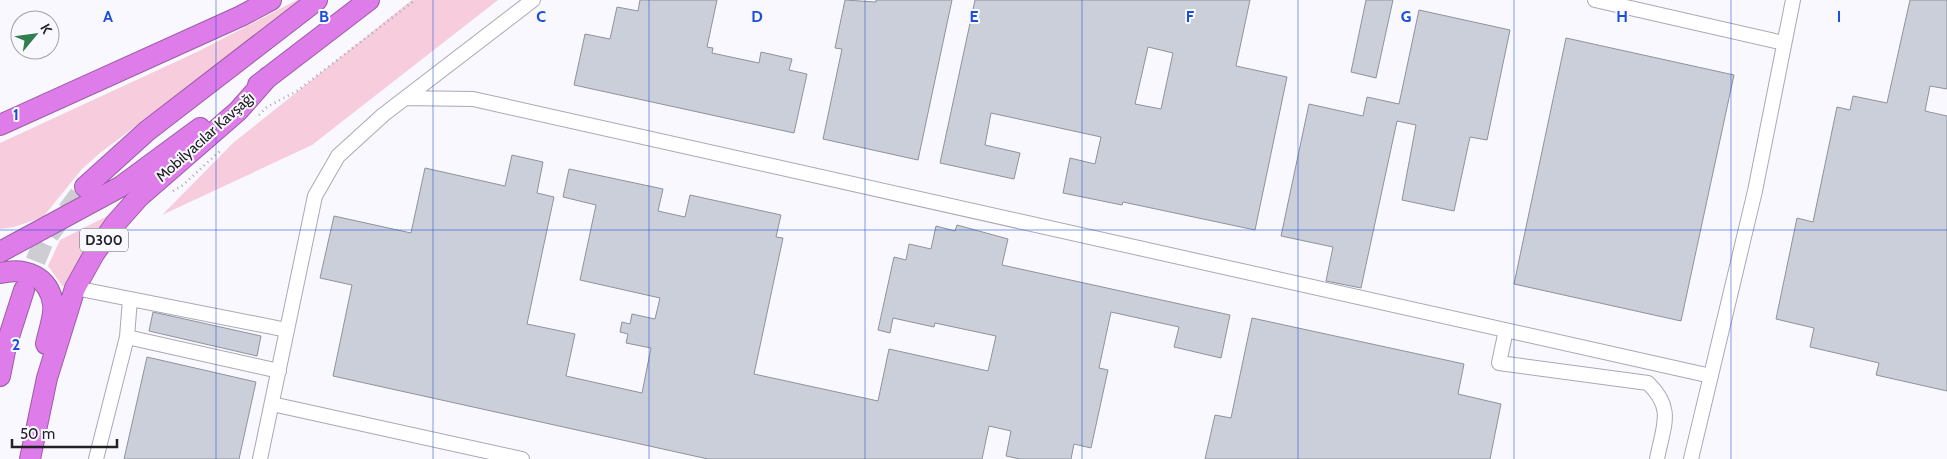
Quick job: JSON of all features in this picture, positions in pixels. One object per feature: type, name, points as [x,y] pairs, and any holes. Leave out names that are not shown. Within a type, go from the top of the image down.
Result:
[{"type":"highway","points":[[0,125],[241,16],[271,0]]},
{"type":"highway","points":[[86,186],[147,131],[317,0]]},
{"type":"highway","name":"D300","points":[[268,77],[369,0]]},
{"type":"highway","name":"Mobilyacılar Kavşağı","points":[[0,252],[77,211],[135,176],[268,77]]},
{"type":"highway","name":"Mobilyacılar Kavşağı","points":[[30,459],[47,378],[75,288],[94,254],[115,224],[139,197],[238,111],[268,77]]},
{"type":"highway","points":[[0,133],[47,103]]},
{"type":"highway","points":[[0,241],[77,211]]},
{"type":"highway","points":[[0,273],[14,270],[25,272],[37,276],[47,287],[53,305],[46,348],[47,378]]},
{"type":"highway","points":[[0,376],[6,346],[24,290]]},
{"type":"street","points":[[260,459],[315,196],[338,156],[405,98],[533,0]]},
{"type":"street","points":[[1595,0],[1784,43]]},
{"type":"street","points":[[1691,459],[1755,191],[1793,0]]},
{"type":"street","points":[[405,98],[473,99],[1711,376]]},
{"type":"street","points":[[75,288],[287,330]]},
{"type":"street","points":[[96,459],[127,337],[130,299]]},
{"type":"street","points":[[1506,330],[1499,363],[1648,383],[1661,396],[1666,411],[1657,459]]},
{"type":"street","points":[[127,337],[278,371]]},
{"type":"street","points":[[272,404],[522,459]]},
{"type":"shaded area","points":[[297,0],[303,0],[100,153],[82,169],[43,217],[14,227],[0,229],[0,143],[199,51]]},
{"type":"shaded area","points":[[412,0],[498,0],[312,145],[162,215],[233,143]]},
{"type":"shaded area","points":[[113,213],[85,248],[63,287],[48,266],[60,240]]},
{"type":"building","points":[[640,0],[717,0],[707,47],[713,48],[712,53],[759,63],[761,52],[792,59],[789,70],[807,74],[794,133],[574,85],[585,34],[610,39],[617,7],[638,11]]},
{"type":"building","points":[[845,0],[876,2],[876,0],[952,0],[918,160],[823,139],[842,49],[835,48]]},
{"type":"building","points":[[975,0],[1250,0],[1236,66],[1287,77],[1255,230],[1123,202],[1122,205],[1063,193],[1070,158],[1095,164],[1101,137],[991,113],[985,145],[1020,153],[1014,179],[940,163]],"holes":[[[1148,47],[1173,53],[1161,109],[1135,104]]]},
{"type":"building","points":[[1366,0],[1393,0],[1376,78],[1351,72]]},
{"type":"building","points":[[1910,0],[1947,0],[1947,89],[1930,86],[1925,111],[1947,116],[1947,391],[1876,375],[1879,363],[1810,347],[1814,328],[1776,319],[1797,218],[1813,222],[1837,107],[1850,110],[1853,96],[1887,103]]},
{"type":"building","points":[[1419,10],[1510,30],[1487,140],[1470,137],[1454,211],[1402,200],[1416,125],[1397,121],[1361,288],[1326,281],[1333,247],[1281,236],[1309,104],[1363,116],[1367,97],[1399,104]]},
{"type":"building","points":[[1566,38],[1734,75],[1681,321],[1514,284]]},
{"type":"building","points":[[512,155],[543,162],[537,193],[554,197],[527,324],[575,334],[566,376],[642,393],[651,348],[626,343],[628,334],[620,332],[622,322],[630,324],[632,314],[655,319],[660,298],[580,280],[596,205],[563,197],[569,169],[663,189],[658,211],[685,217],[690,195],[781,215],[776,237],[783,238],[754,374],[878,401],[889,349],[988,371],[996,336],[935,323],[934,327],[893,318],[890,333],[878,330],[894,257],[906,260],[909,244],[931,249],[936,226],[955,231],[957,225],[1008,239],[1002,265],[1230,315],[1221,358],[1174,347],[1179,327],[1111,312],[1099,368],[1108,370],[1091,448],[1074,444],[1071,459],[1020,459],[1006,456],[1011,431],[989,426],[982,459],[708,459],[333,376],[352,285],[320,278],[334,216],[411,233],[425,168],[505,186]]},
{"type":"building","points":[[153,312],[261,336],[257,356],[149,331]]},
{"type":"building","points":[[1252,318],[1464,364],[1458,394],[1501,404],[1490,459],[1205,459],[1215,415],[1231,418]]},
{"type":"building","points":[[147,357],[256,382],[239,459],[124,459]]},
{"type":"tunnel","points":[[24,289],[43,243],[85,187]]}]
